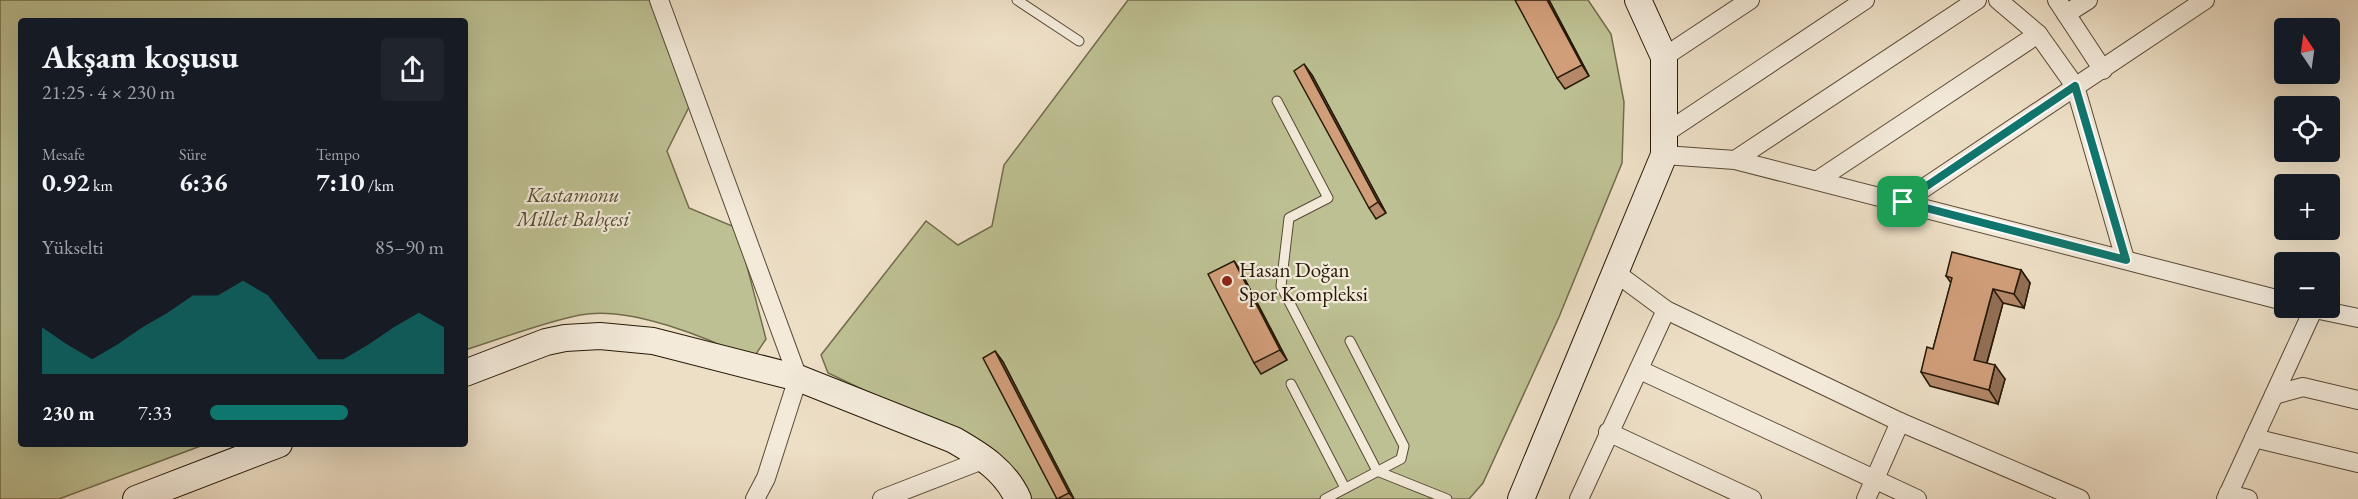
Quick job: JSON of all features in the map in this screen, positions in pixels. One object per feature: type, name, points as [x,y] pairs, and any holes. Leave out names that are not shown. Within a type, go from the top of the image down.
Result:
[{"type":"street","points":[[659,0],[798,378],[766,478],[755,499]]},
{"type":"street","points":[[1521,499],[1616,273],[1664,145],[1664,57],[1638,0]]},
{"type":"street","points":[[1664,57],[1750,0]]},
{"type":"street","points":[[1664,145],[1865,0]]},
{"type":"street","points":[[1735,160],[1977,0]]},
{"type":"street","points":[[1998,0],[2038,34],[2075,86],[2126,260]]},
{"type":"street","points":[[2088,0],[2062,7],[2103,70]]},
{"type":"street","points":[[1903,202],[2205,0]]},
{"type":"street","points":[[1818,180],[2038,34]]},
{"type":"street","points":[[1664,145],[1818,180],[2274,298]]},
{"type":"street","points":[[1616,273],[1666,310],[1900,422],[2080,499]]},
{"type":"street","points":[[1584,497],[1608,432],[1640,370],[1666,310]]},
{"type":"street","points":[[2340,314],[2358,318]]},
{"type":"street","points":[[2248,499],[2227,497],[2308,318]]},
{"type":"street","points":[[468,372],[546,342],[600,336],[653,341],[798,378],[954,440],[985,459],[1001,473],[1018,499]]},
{"type":"street","points":[[1640,370],[1917,499]]},
{"type":"street","points":[[2274,394],[2303,387],[2358,400]]},
{"type":"street","points":[[1866,499],[1900,422]]},
{"type":"street","points":[[1608,432],[1752,499]]},
{"type":"street","points":[[2254,438],[2358,463]]},
{"type":"street","points":[[136,499],[271,447]]},
{"type":"street","points":[[882,499],[985,459]]},
{"type":"lane","points":[[1017,0],[1078,41]]},
{"type":"lane","points":[[1277,101],[1328,198],[1289,218],[1281,286],[1377,471],[1447,499]]},
{"type":"lane","points":[[1325,499],[1401,459],[1404,446],[1350,341]]},
{"type":"lane","points":[[1291,384],[1345,488]]},
{"type":"green space","name":"Kastamonu Millet Bahçesi","points":[[0,0],[654,0],[693,99],[667,151],[689,208],[737,228],[766,339],[752,360],[692,333],[645,319],[600,313],[551,322],[468,349],[468,18],[18,18],[18,447],[198,447],[59,499],[0,499]]},
{"type":"green space","name":"Hasan Doğan Spor Kompleksi","points":[[1128,0],[1588,0],[1611,34],[1624,102],[1622,163],[1559,317],[1483,483],[1469,499],[1030,499],[969,440],[828,373],[821,355],[926,221],[958,245],[992,226],[1004,165]]},
{"type":"building","points":[[1515,0],[1547,0],[1582,65],[1557,78]]},
{"type":"building","points":[[1304,64],[1378,202],[1369,208],[1294,71]]},
{"type":"building","points":[[1952,252],[2021,270],[2014,294],[1993,289],[1974,360],[1995,365],[1989,390],[1921,372],[1927,347],[1933,349],[1952,278],[1946,276]]},
{"type":"building","points":[[1234,261],[1280,350],[1254,363],[1208,274]]},
{"type":"building","points":[[995,351],[1069,493],[1057,499],[983,358]]},
{"type":"place","name":"Hasan Doğan Spor Kompleksi","points":[[1227,281]]},
{"type":"route","points":[[2075,86],[2126,260],[2109,255],[1903,202],[2075,86]]}]
